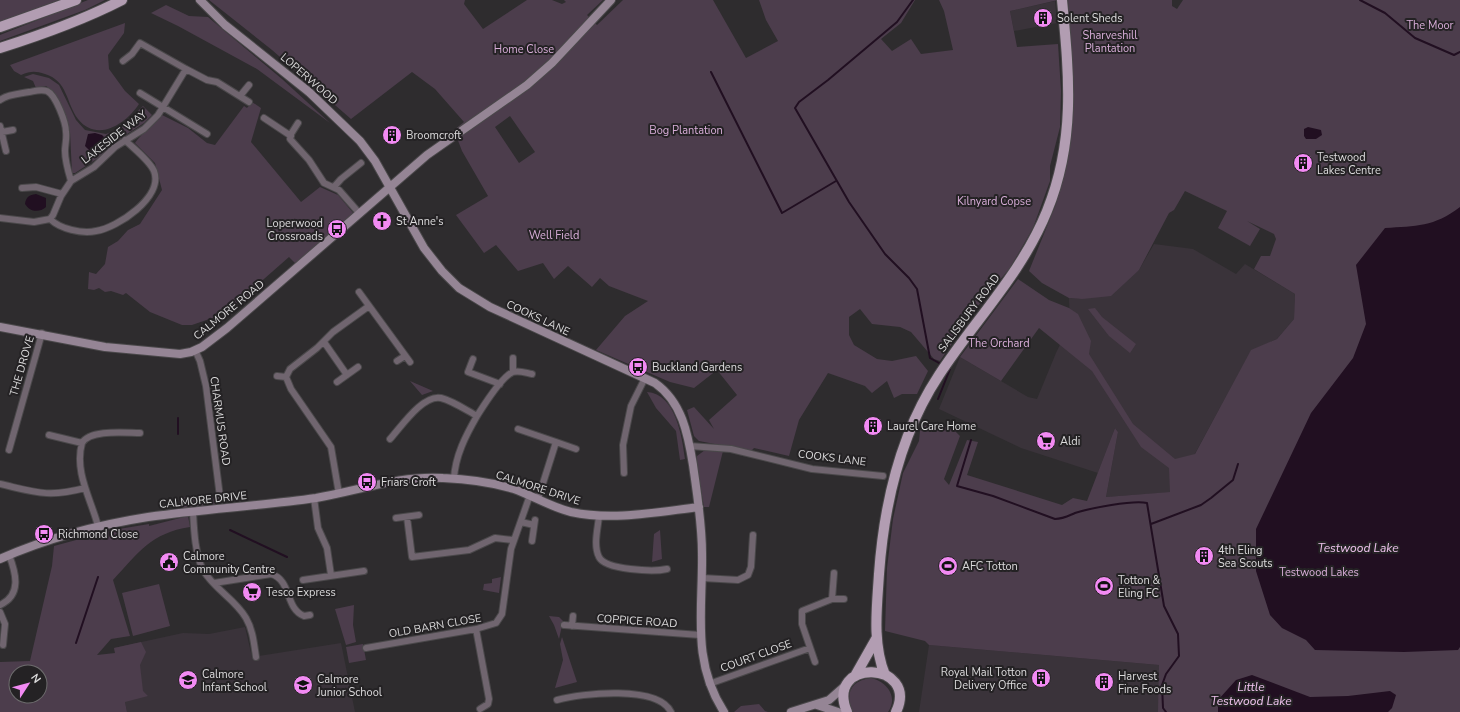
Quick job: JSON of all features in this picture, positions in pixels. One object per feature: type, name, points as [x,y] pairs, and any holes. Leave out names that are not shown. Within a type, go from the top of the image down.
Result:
[{"type":"main road","points":[[0,27],[76,0]]},
{"type":"main road","points":[[0,48],[27,40],[97,12],[122,0]]},
{"type":"main road","name":"SALISBURY ROAD","points":[[885,675],[876,639],[882,537],[892,484],[908,436],[920,408],[939,376],[1004,287],[1023,258],[1041,227],[1054,191],[1063,157],[1069,104],[1062,0]]},
{"type":"main road","name":"SALISBURY ROAD","points":[[847,712],[844,700],[852,680],[876,639]]},
{"type":"main road","points":[[852,680],[867,671],[885,675],[895,684],[898,690],[899,699],[896,712]]},
{"type":"street","name":"LOPERWOOD","points":[[200,0],[225,25],[296,81],[346,127],[370,153],[390,187]]},
{"type":"street","name":"CALMORE ROAD","points":[[0,327],[42,333],[117,348],[180,354],[195,350],[227,328],[431,152],[527,85],[552,63],[611,0]]},
{"type":"street","points":[[123,61],[132,54],[140,43],[206,80],[217,82],[249,102]]},
{"type":"street","name":"LAKESIDE WAY","points":[[50,218],[62,194],[71,181],[94,167],[125,140],[144,129],[163,108],[186,69]]},
{"type":"street","points":[[240,96],[249,85]]},
{"type":"street","points":[[0,100],[4,97],[42,90],[49,92],[54,97],[67,133],[65,150],[67,168],[71,181]]},
{"type":"street","points":[[140,93],[163,108],[192,123],[207,134]]},
{"type":"street","points":[[264,118],[291,136],[292,141],[309,160],[323,181],[339,190],[360,214]]},
{"type":"street","points":[[291,136],[298,123]]},
{"type":"street","points":[[6,151],[1,129],[13,130]]},
{"type":"street","points":[[0,218],[36,222],[50,218],[57,224],[81,232],[96,231],[116,223],[150,196],[155,181],[154,172],[151,166],[125,140]]},
{"type":"street","points":[[334,188],[341,178],[361,163]]},
{"type":"street","points":[[22,188],[36,187],[62,194]]},
{"type":"street","name":"COOKS LANE","points":[[390,187],[430,257],[451,281],[471,297],[507,316],[645,378],[663,388],[675,403],[682,418],[690,446],[699,507]]},
{"type":"street","points":[[359,292],[410,362]]},
{"type":"street","points":[[286,376],[290,369],[324,342],[333,332],[369,306]]},
{"type":"street","name":"THE DROVE","points":[[9,450],[42,333]]},
{"type":"street","points":[[324,342],[347,375]]},
{"type":"street","name":"CHARMUS ROAD","points":[[195,350],[200,361],[206,386],[220,497]]},
{"type":"street","points":[[397,361],[405,356]]},
{"type":"street","points":[[454,479],[458,457],[477,416],[500,384],[513,372],[513,358]]},
{"type":"street","points":[[473,359],[468,372],[500,384]]},
{"type":"street","points":[[337,382],[358,367]]},
{"type":"street","points":[[513,372],[532,374]]},
{"type":"street","points":[[277,376],[286,376]]},
{"type":"street","points":[[286,376],[291,389],[331,447],[339,494]]},
{"type":"street","points":[[624,472],[624,445],[631,406],[645,378]]},
{"type":"street","points":[[390,440],[420,406],[429,399],[440,398],[446,400],[477,416]]},
{"type":"street","points":[[518,429],[576,449]]},
{"type":"street","points":[[98,526],[85,488],[81,463],[82,443],[86,438],[98,434],[140,433]]},
{"type":"street","points":[[48,435],[82,443]]},
{"type":"street","points":[[538,499],[556,442]]},
{"type":"street","name":"COOKS LANE","points":[[690,446],[731,449],[812,469],[880,473]]},
{"type":"street","name":"CALMORE DRIVE","points":[[0,559],[55,538],[98,526],[148,517],[314,498],[405,479],[432,477],[499,485],[530,495],[559,508],[599,516],[626,516],[699,507]]},
{"type":"street","points":[[0,484],[49,494],[63,493],[85,488]]},
{"type":"street","name":"OLD BARN CLOSE","points":[[366,648],[476,629],[493,625],[501,618],[508,564],[514,540],[530,495]]},
{"type":"street","points":[[314,498],[318,528],[327,548],[331,575]]},
{"type":"street","points":[[699,507],[702,538],[700,635],[703,664],[709,684],[724,712]]},
{"type":"street","points":[[193,512],[200,560],[206,574],[246,617],[252,632],[256,656]]},
{"type":"street","points":[[396,518],[419,515]]},
{"type":"street","points":[[599,516],[596,548],[598,556],[603,562],[611,566],[649,570],[667,569]]},
{"type":"street","points":[[407,517],[412,557],[469,550],[494,538],[514,540]]},
{"type":"street","points":[[521,522],[535,523],[532,541]]},
{"type":"street","points":[[702,578],[738,580],[748,575],[751,567],[752,534]]},
{"type":"street","points":[[0,605],[13,594],[16,582],[9,555]]},
{"type":"street","points":[[303,580],[364,571]]},
{"type":"street","points":[[214,583],[271,574],[279,577],[286,586],[296,611],[304,616],[310,615]]},
{"type":"street","points":[[832,599],[834,574]]},
{"type":"street","name":"COURT CLOSE","points":[[815,662],[802,624],[802,611],[832,599],[844,600]]},
{"type":"street","points":[[0,612],[5,624],[3,645]]},
{"type":"street","points":[[572,626],[573,616]]},
{"type":"street","name":"COPPICE ROAD","points":[[564,625],[700,635]]},
{"type":"street","points":[[476,629],[489,699],[488,704],[480,709]]},
{"type":"street","name":"COURT CLOSE","points":[[709,684],[810,648]]},
{"type":"street","points":[[791,712],[829,700],[852,680]]},
{"type":"street","points":[[557,700],[574,695],[593,694],[648,696],[663,701],[671,712]]},
{"type":"street","points":[[814,705],[838,712]]},
{"type":"shaded area","points":[[1055,1],[1057,23],[1014,31],[1010,11]]},
{"type":"shaded area","points":[[1154,244],[1193,249],[1236,274],[1245,264],[1295,294],[1294,319],[1277,339],[1251,351],[1174,492],[1106,497],[1118,432],[1115,428],[1098,473],[1021,448],[939,409],[960,357],[1028,397],[1037,399],[1070,324],[1069,298],[1082,299],[1139,270]]},
{"type":"shaded area","name":"Calmore Infant School","points":[[245,627],[252,657],[341,643],[355,712],[127,712],[114,648],[183,633],[209,634]]},
{"type":"shaded area","points":[[929,645],[1171,666],[1169,712],[919,712]]},
{"type":"green space","points":[[0,0],[59,0],[0,22]]},
{"type":"green space","points":[[88,0],[105,0],[85,10],[0,41],[0,35]]},
{"type":"green space","points":[[209,0],[465,0],[464,4],[483,29],[527,0],[552,0],[562,4],[566,2],[564,0],[603,0],[587,15],[597,25],[623,0],[713,0],[746,58],[778,41],[766,20],[759,0],[915,0],[901,23],[881,39],[892,51],[911,39],[921,54],[953,50],[944,11],[939,0],[1058,0],[1010,11],[1017,47],[1058,44],[1061,91],[1060,127],[1050,166],[1050,181],[1033,228],[1010,268],[977,307],[940,361],[934,359],[911,332],[900,327],[872,324],[860,309],[849,317],[849,335],[854,345],[877,359],[892,361],[916,356],[928,371],[917,394],[902,394],[894,398],[887,381],[872,393],[865,386],[828,373],[799,420],[789,456],[754,448],[751,451],[699,441],[694,436],[687,410],[694,407],[714,429],[709,420],[737,395],[717,370],[694,388],[670,382],[596,350],[625,316],[648,301],[609,286],[600,278],[592,287],[568,266],[554,279],[543,263],[518,271],[496,245],[484,253],[456,215],[488,196],[462,151],[454,130],[464,122],[435,89],[412,72],[351,119],[272,50]],"holes":[[[510,116],[535,152],[519,163],[495,127]]]},
{"type":"green space","name":"Testwood Lakes","points":[[1068,0],[1172,0],[1172,6],[1177,9],[1183,0],[1460,0],[1460,712],[1158,712],[1159,665],[929,645],[925,641],[885,631],[887,568],[893,519],[903,473],[919,441],[920,431],[924,426],[938,424],[955,431],[960,436],[944,479],[949,485],[967,440],[978,442],[967,475],[1062,505],[1073,498],[1087,501],[1115,428],[1118,432],[1106,497],[1170,492],[1169,468],[1141,447],[1092,371],[1039,328],[1001,381],[960,357],[1018,279],[1049,300],[1069,308],[1078,314],[1091,341],[1089,354],[1133,424],[1175,459],[1195,454],[1251,350],[1277,339],[1294,319],[1295,294],[1254,269],[1261,256],[1270,256],[1276,239],[1274,234],[1247,221],[1260,229],[1250,246],[1218,228],[1227,211],[1185,191],[1174,210],[1169,213],[1139,270],[1111,296],[1082,299],[1069,298],[1042,283],[1029,271],[1056,204],[1072,131]]},
{"type":"green space","points":[[166,5],[189,16],[208,17],[282,79],[330,123],[257,69],[151,13]]},
{"type":"green space","points":[[125,23],[124,33],[108,55],[109,69],[125,91],[139,104],[127,118],[111,128],[94,130],[86,126],[78,119],[66,93],[53,77],[36,72],[21,75],[14,71],[10,65]]},
{"type":"green space","points":[[33,74],[49,78],[59,85],[76,120],[85,130],[106,134],[120,128],[143,106],[152,115],[144,123],[124,136],[101,156],[75,173],[72,173],[70,132],[54,92],[46,86],[36,88],[33,81],[24,77]]},
{"type":"green space","points":[[252,102],[261,108],[251,142],[301,202],[320,187],[338,195],[354,214],[296,264],[289,257],[247,294],[248,296],[218,316],[192,325],[182,325],[150,312],[126,293],[123,295],[111,291],[105,292],[99,288],[94,290],[88,289],[89,272],[96,274],[105,264],[108,247],[118,241],[128,230],[140,224],[162,190],[155,163],[135,143],[138,139],[162,115],[188,128],[207,143],[215,145],[244,106],[247,108]]},
{"type":"green space","points":[[1095,308],[1102,317],[1136,344],[1130,353],[1109,336],[1088,309]]},
{"type":"green space","points":[[410,381],[433,391],[422,395]]},
{"type":"green space","points":[[647,392],[657,395],[665,400],[671,408],[676,418],[685,459],[680,460],[676,431],[656,408]]},
{"type":"green space","points":[[705,450],[723,451],[709,507],[704,507],[696,462],[697,456]]},
{"type":"green space","points":[[210,495],[217,502],[217,504],[180,509],[179,498]]},
{"type":"green space","points":[[188,516],[190,527],[165,534],[155,539],[147,545],[113,580],[130,636],[111,639],[97,655],[115,653],[114,648],[141,642],[146,652],[140,665],[143,691],[148,696],[125,702],[127,712],[0,712],[0,662],[30,661],[52,566],[54,546],[113,530],[149,524],[149,526]]},
{"type":"green space","points":[[660,530],[662,559],[652,562],[654,534]]},
{"type":"green space","points":[[501,577],[499,593],[483,590],[484,584],[492,583],[492,579]]},
{"type":"green space","points":[[159,584],[170,626],[133,636],[122,593]]},
{"type":"green space","points":[[354,605],[353,625],[356,642],[346,645],[335,609]]},
{"type":"green space","points":[[549,616],[559,617],[563,621],[559,639],[554,625]]},
{"type":"green space","points":[[562,637],[577,682],[555,688],[563,660],[560,644]]},
{"type":"green space","points":[[363,644],[366,660],[349,663],[346,647]]},
{"type":"green space","points":[[871,678],[882,682],[889,690],[892,701],[888,712],[852,712],[849,700],[851,689],[858,682]]},
{"type":"green space","points":[[759,704],[765,711],[768,712],[734,712],[741,706]]},
{"type":"water","points":[[1308,127],[1321,130],[1322,135],[1316,139],[1306,139],[1304,136],[1304,129]]},
{"type":"water","points":[[95,133],[102,135],[106,139],[101,148],[92,153],[85,146],[88,134]]},
{"type":"water","points":[[36,194],[46,198],[46,207],[38,211],[29,209],[25,204],[28,197]]},
{"type":"water","name":"Testwood Lake","points":[[1460,207],[1460,647],[1458,650],[1404,652],[1315,650],[1306,640],[1282,628],[1270,615],[1256,571],[1256,529],[1311,413],[1353,358],[1366,324],[1356,265],[1385,228],[1415,226],[1433,222],[1451,214]]},
{"type":"water","name":"Little Testwood Lake","points":[[1252,675],[1310,697],[1348,696],[1390,691],[1396,695],[1392,708],[1388,712],[1218,712],[1218,700],[1236,680]]},
{"type":"waterway","points":[[913,0],[897,22],[828,80],[799,102],[795,108],[849,202],[885,254],[909,278],[917,289],[930,358],[939,363]]},
{"type":"waterway","points":[[1360,0],[1385,13],[1415,38],[1454,55],[1460,52]]},
{"type":"waterway","points":[[711,72],[782,213],[836,181]]},
{"type":"waterway","points":[[938,399],[950,369]]},
{"type":"waterway","points":[[178,418],[178,434]]},
{"type":"waterway","points":[[971,440],[957,486],[993,496],[1055,519],[1101,507],[1141,502],[1147,503],[1164,606],[1178,634],[1179,656],[1166,674],[1162,685],[1163,708],[1166,712]]},
{"type":"waterway","points":[[1151,524],[1201,505],[1233,480],[1238,464]]},
{"type":"waterway","points":[[230,530],[287,557]]},
{"type":"waterway","points":[[76,643],[98,577]]},
{"type":"place","name":"Solent Sheds","points":[[1043,18]]},
{"type":"place","name":"Broomcroft","points":[[392,135]]},
{"type":"place","name":"Testwood Lakes Centre","points":[[1303,163]]},
{"type":"place","name":"St Anne's","points":[[382,221]]},
{"type":"place","name":"Loperwood Crossroads","points":[[337,229]]},
{"type":"place","name":"Buckland Gardens","points":[[638,367]]},
{"type":"place","name":"Laurel Care Home","points":[[873,426]]},
{"type":"place","name":"Aldi","points":[[1046,441]]},
{"type":"place","name":"Friars Croft","points":[[367,482]]},
{"type":"place","name":"Richmond Close","points":[[44,534]]},
{"type":"place","name":"4th Eling Sea Scouts","points":[[1204,556]]},
{"type":"place","name":"Calmore Community Centre","points":[[169,562]]},
{"type":"place","name":"AFC Totton","points":[[948,566]]},
{"type":"place","name":"Totton & Eling FC","points":[[1104,586]]},
{"type":"place","name":"Tesco Express","points":[[252,592]]},
{"type":"place","name":"Royal Mail Totton Delivery Office","points":[[1041,678]]},
{"type":"place","name":"Calmore Infant School","points":[[188,680]]},
{"type":"place","name":"Harvest Fine Foods","points":[[1104,682]]},
{"type":"place","name":"Calmore Junior School","points":[[303,685]]},
{"type":"park label","name":"The Moor","points":[[1430,25]]},
{"type":"park label","name":"Sharveshill Plantation","points":[[1110,41]]},
{"type":"park label","name":"Home Close","points":[[524,49]]},
{"type":"park label","name":"Bog Plantation","points":[[686,130]]},
{"type":"park label","name":"Kilnyard Copse","points":[[994,201]]},
{"type":"park label","name":"Well Field","points":[[554,235]]},
{"type":"park label","name":"The Orchard","points":[[999,343]]}]
